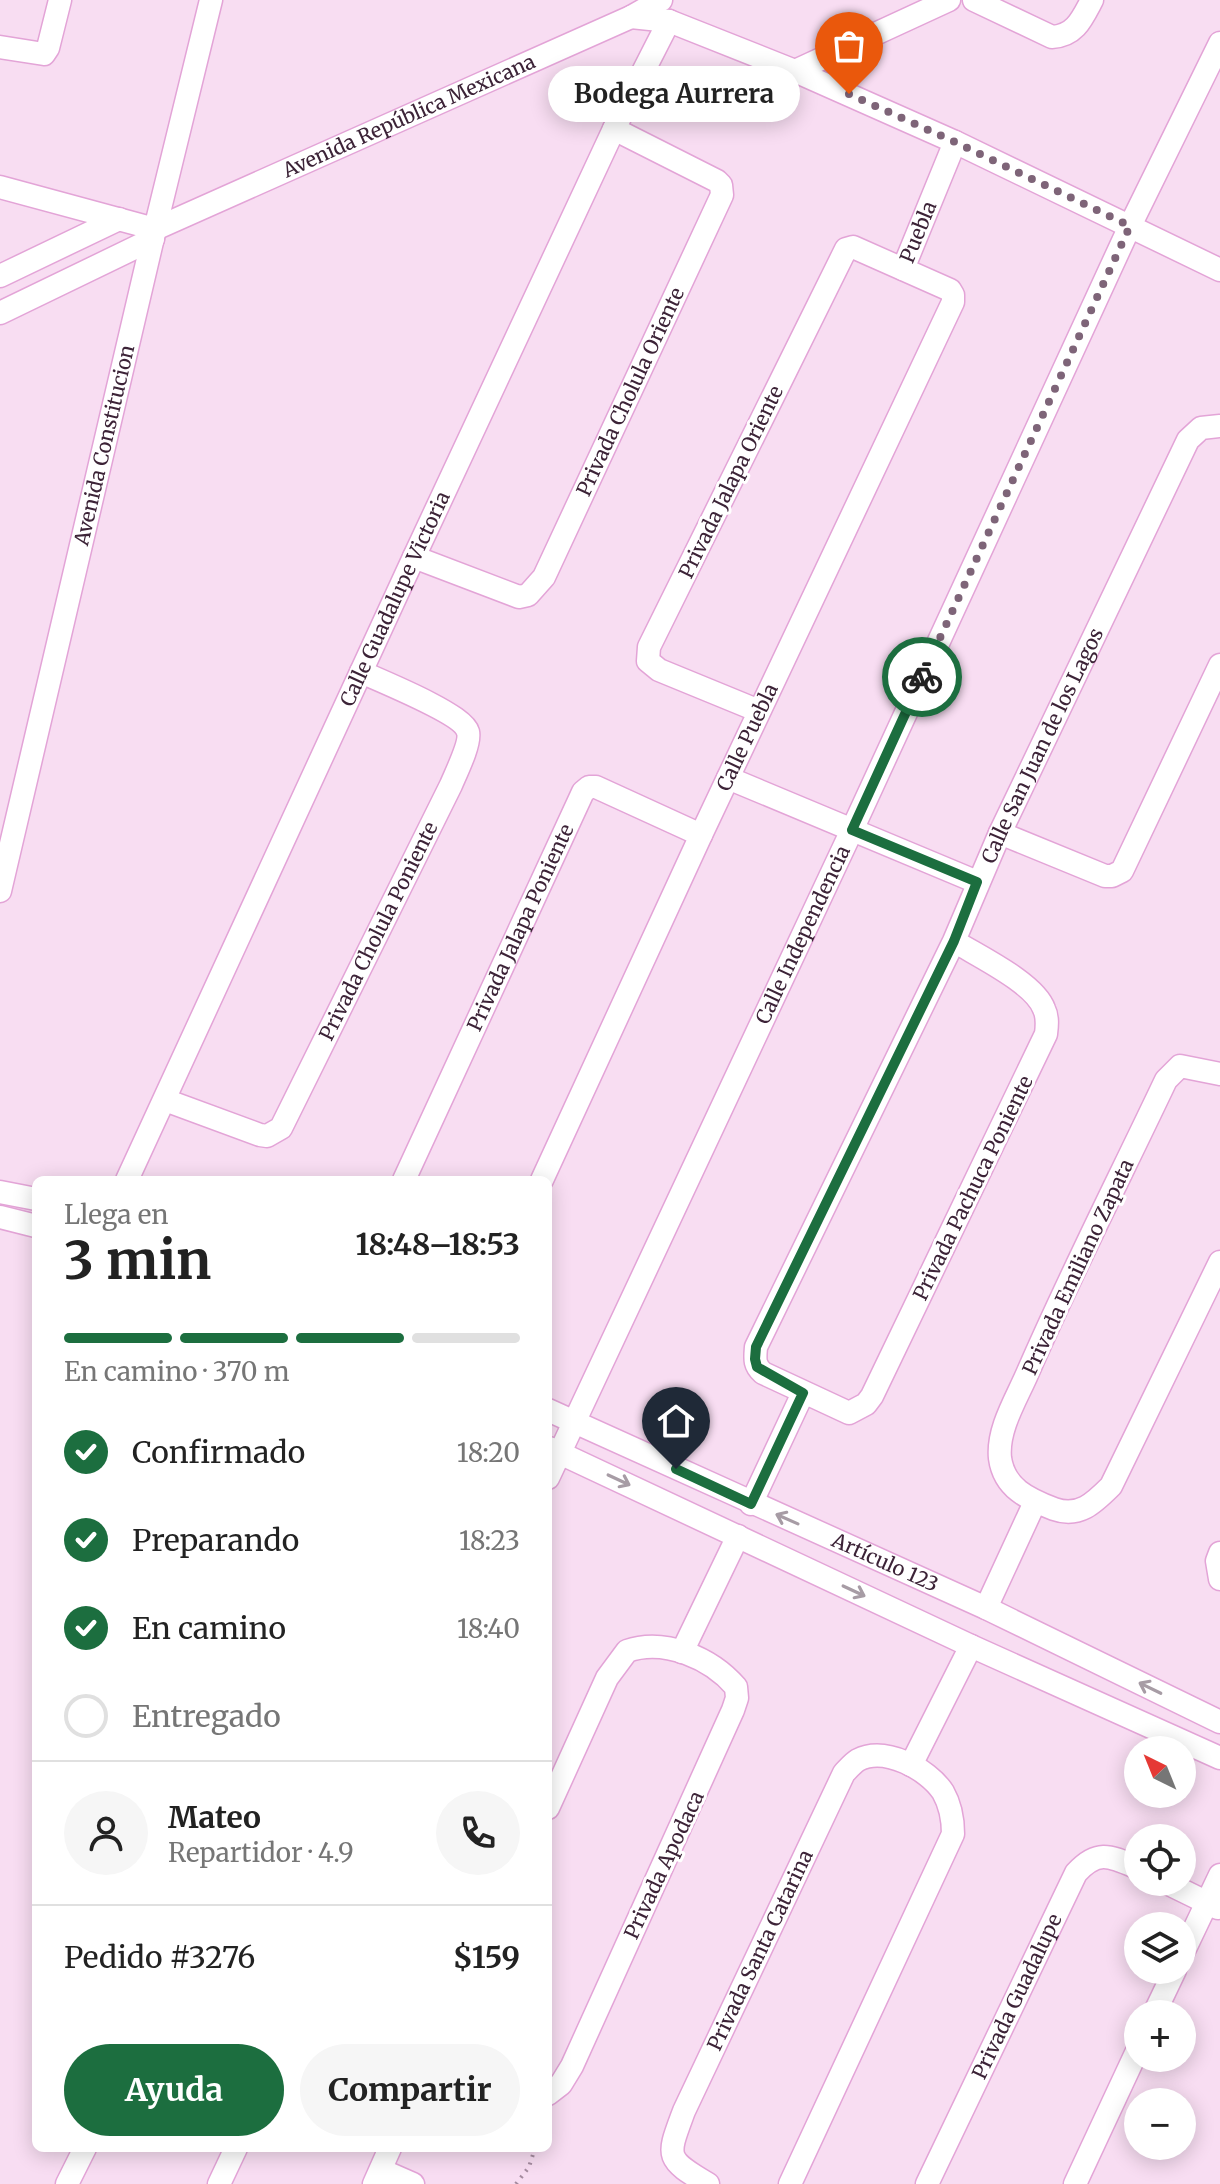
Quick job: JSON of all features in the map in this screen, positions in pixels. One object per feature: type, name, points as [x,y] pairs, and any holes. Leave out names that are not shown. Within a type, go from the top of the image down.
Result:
[{"type":"street","points":[[0,47],[44,54],[60,0]]},
{"type":"street","name":"Avenida Constitucion","points":[[0,891],[211,0]]},
{"type":"street","name":"Avenida República Mexicana","points":[[0,313],[154,234],[631,17],[661,0]]},
{"type":"street","points":[[795,71],[949,0]]},
{"type":"street","points":[[974,0],[1052,37],[1065,36],[1075,28],[1092,0]]},
{"type":"street","points":[[631,17],[669,21],[795,71],[955,142],[1220,270]]},
{"type":"street","name":"Calle Guadalupe Victoria","points":[[129,1176],[614,129],[669,21]]},
{"type":"street","name":"Calle Independencia","points":[[554,1450],[574,1422],[852,830],[1130,226],[1220,43]]},
{"type":"street","name":"Privada Cholula Oriente","points":[[414,557],[519,597],[528,595],[544,577],[722,195],[721,185],[717,181],[614,129]]},
{"type":"street","name":"Puebla","points":[[953,295],[950,290],[903,269],[955,142]]},
{"type":"street","points":[[0,187],[119,219],[154,234]]},
{"type":"street","points":[[0,276],[119,219]]},
{"type":"street","name":"Privada Jalapa Oriente","points":[[759,711],[659,670],[648,661],[649,647],[846,249],[853,247],[903,269]]},
{"type":"street","name":"Calle Puebla","points":[[544,1176],[953,302],[953,295]]},
{"type":"street","name":"Calle San Juan de los Lagos","points":[[803,1393],[757,1367],[756,1347],[954,941],[977,882],[1188,440],[1211,427]]},
{"type":"street","points":[[1000,833],[1105,876],[1122,871],[1220,665]]},
{"type":"street","name":"Privada Cholula Poniente","points":[[165,1100],[260,1135],[267,1136],[281,1128],[451,785],[468,740],[465,727],[452,715],[361,672]]},
{"type":"street","points":[[728,778],[977,882]]},
{"type":"street","name":"Privada Jalapa Poniente","points":[[406,1176],[583,792],[589,787],[596,787],[701,835]]},
{"type":"street","name":"Privada Pachuca Poniente","points":[[803,1393],[849,1413],[866,1404],[872,1396],[1046,1034],[1044,1006],[1031,992],[954,941]]},
{"type":"street","name":"Privada Emiliano Zapata","points":[[1220,1074],[1180,1066],[1166,1080],[1001,1435],[1000,1458],[1006,1478],[1016,1490],[1035,1502],[1063,1512],[1079,1512],[1111,1486],[1220,1262]]},
{"type":"street","points":[[0,1192],[32,1198]]},
{"type":"street","points":[[0,1217],[32,1225]]},
{"type":"street","points":[[751,1504],[803,1393]]},
{"type":"street","name":"Artículo 123","points":[[552,1412],[986,1608],[1220,1722]]},
{"type":"street","name":"Artículo 123","points":[[554,1450],[971,1646],[1220,1758]]},
{"type":"street","points":[[986,1608],[1035,1502]]},
{"type":"street","points":[[682,1652],[738,1536]]},
{"type":"street","points":[[1220,1553],[1217,1561],[1220,1579]]},
{"type":"street","name":"Privada Apodaca","points":[[552,1799],[607,1678],[627,1651],[653,1646],[682,1652],[712,1666],[736,1687],[737,1698],[698,1790],[572,2066],[561,2084],[552,2091]]},
{"type":"street","points":[[911,1765],[971,1646]]},
{"type":"street","name":"Privada Santa Catarina","points":[[708,2184],[683,2170],[673,2159],[670,2148],[684,2111],[844,1773],[857,1760],[871,1756],[890,1758],[927,1774],[942,1791],[953,1813],[953,1834],[790,2184]]},
{"type":"street","name":"Privada Guadalupe","points":[[927,2184],[1076,1873],[1087,1861],[1099,1856],[1124,1862]]},
{"type":"street","points":[[1196,1933],[1213,1906],[1220,1875]]},
{"type":"street","points":[[1193,1896],[1213,1906]]},
{"type":"street","points":[[1075,2184],[1127,2072]]},
{"type":"street","points":[[67,2184],[83,2152]]},
{"type":"street","points":[[219,2184],[234,2152]]},
{"type":"street","points":[[388,2152],[377,2177],[413,2184]]},
{"type":"path","points":[[516,2184],[529,2167],[534,2152]]},
{"type":"way so far","points":[[849,94],[1130,226],[922,677]]},
{"type":"place","name":"Bodega Aurrera","points":[[849,94]]},
{"type":"route","points":[[676,1469],[751,1504],[803,1393],[763,1373],[757,1367],[756,1347],[954,941],[977,882],[852,830],[922,677]]}]
